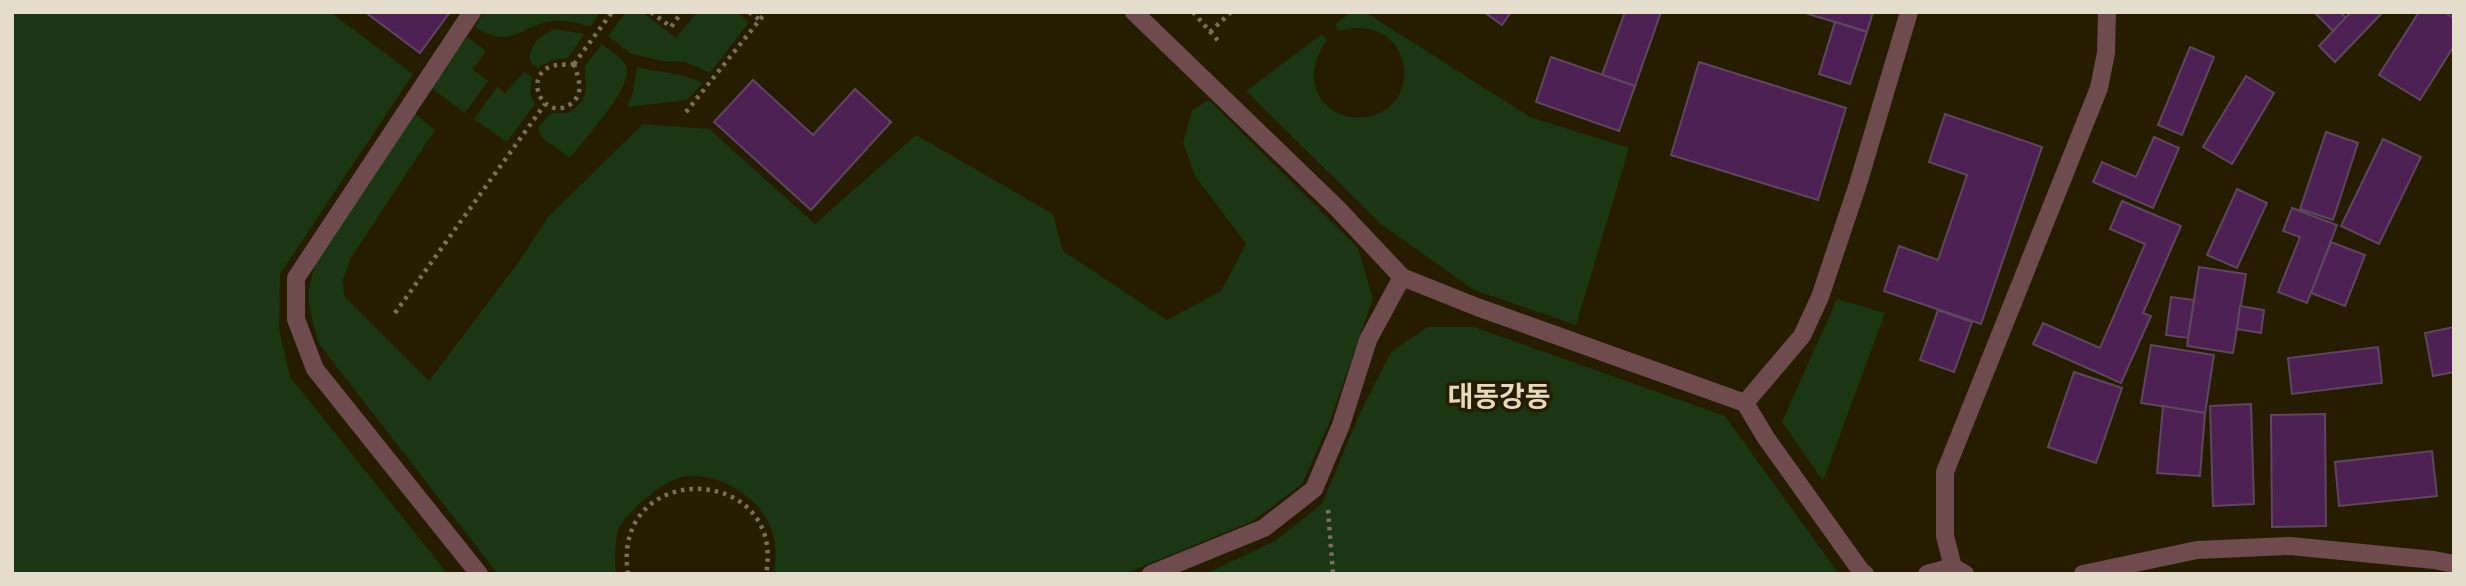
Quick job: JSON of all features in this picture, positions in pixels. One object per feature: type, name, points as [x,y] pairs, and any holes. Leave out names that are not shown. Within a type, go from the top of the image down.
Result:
[{"type":"street","points":[[472,12],[296,278],[296,319],[316,369],[479,574]]},
{"type":"street","points":[[1134,12],[1337,208],[1402,277],[1477,307],[1745,403],[1766,438],[1865,574]]},
{"type":"street","points":[[1745,403],[1802,336],[1820,297],[1858,184],[1909,12]]},
{"type":"street","points":[[1927,574],[1959,570],[1945,536],[1945,472],[2099,88],[2106,53],[2107,12]]},
{"type":"street","points":[[1151,574],[1264,528],[1314,489],[1341,425],[1368,340],[1402,277]]},
{"type":"street","points":[[2083,574],[2197,550],[2290,545],[2454,564]]},
{"type":"path","points":[[574,64],[580,86],[573,103],[564,108],[545,104],[536,88],[538,78],[544,70],[552,66],[574,64],[612,12]]},
{"type":"path","points":[[651,12],[671,27],[682,12]]},
{"type":"path","points":[[749,12],[760,20]]},
{"type":"path","points":[[686,112],[766,12]]},
{"type":"path","points":[[1193,12],[1220,43]]},
{"type":"path","points":[[1198,18],[1204,12]]},
{"type":"path","points":[[1210,32],[1231,12]]},
{"type":"path","points":[[395,313],[545,104]]},
{"type":"path","points":[[1325,464],[1333,574]]},
{"type":"path","points":[[628,574],[626,558],[631,533],[643,512],[663,496],[687,488],[711,489],[734,498],[753,514],[765,536],[768,560],[766,574]]},
{"type":"green space","points":[[12,12],[330,12],[413,74],[280,274],[279,329],[290,377],[448,574],[12,574]]},
{"type":"green space","points":[[484,12],[600,12],[591,26],[552,21],[514,35],[498,37],[475,27]]},
{"type":"green space","points":[[626,12],[642,12],[676,38],[697,12],[736,12],[749,22],[710,73],[685,62],[661,61],[630,53],[608,36]]},
{"type":"green space","points":[[1351,12],[1365,12],[1530,117],[1629,148],[1576,325],[1474,290],[1382,225],[1246,91],[1322,34],[1327,40],[1317,58],[1314,78],[1315,87],[1325,104],[1338,113],[1356,118],[1371,116],[1389,107],[1400,94],[1404,77],[1403,60],[1395,45],[1382,33],[1363,28],[1339,31],[1335,24]]},
{"type":"green space","points":[[554,29],[584,34],[568,58],[552,60],[538,68],[529,58],[532,48],[541,37]]},
{"type":"green space","points":[[467,37],[486,51],[473,70],[488,81],[465,113],[431,88]]},
{"type":"green space","points":[[602,44],[624,63],[626,76],[615,100],[570,158],[541,137],[538,128],[551,113],[568,113],[581,103],[586,92],[585,66]]},
{"type":"green space","points":[[637,67],[679,75],[703,83],[687,100],[627,107],[633,92]]},
{"type":"green space","points":[[524,72],[532,77],[530,94],[535,104],[507,142],[474,119],[497,87],[505,93]]},
{"type":"green space","points":[[1209,100],[1358,248],[1373,299],[1328,426],[1302,484],[1253,521],[1124,574],[774,574],[774,538],[764,515],[756,505],[747,496],[724,483],[700,476],[688,476],[669,482],[650,495],[620,526],[615,550],[616,574],[498,574],[319,344],[313,322],[309,296],[315,265],[415,114],[435,130],[351,258],[343,279],[344,296],[429,381],[520,260],[548,217],[643,124],[709,129],[815,224],[916,135],[1053,214],[1063,251],[1167,320],[1221,291],[1246,244],[1195,176],[1183,143],[1192,110]]},
{"type":"green space","points":[[1837,299],[1885,313],[1823,481],[1782,422]]},
{"type":"green space","points":[[1428,327],[1474,327],[1725,416],[1839,574],[1205,574],[1275,541],[1322,504],[1360,413],[1391,352]]},
{"type":"building","points":[[365,12],[450,12],[420,53]]},
{"type":"building","points":[[1484,12],[1511,12],[1502,25]]},
{"type":"building","points":[[1625,12],[1661,12],[1635,86],[1602,75]]},
{"type":"building","points":[[1802,12],[1873,12],[1867,32]]},
{"type":"building","points":[[2314,12],[2340,12],[2346,18],[2333,31]]},
{"type":"building","points":[[2351,12],[2383,12],[2335,62],[2319,46]]},
{"type":"building","points":[[2419,12],[2444,12],[2454,18],[2454,46],[2420,100],[2379,75]]},
{"type":"building","points":[[1835,22],[1867,32],[1850,84],[1819,74]]},
{"type":"building","points":[[2190,47],[2214,57],[2182,135],[2158,125]]},
{"type":"building","points":[[1551,57],[1635,86],[1619,131],[1536,102]]},
{"type":"building","points":[[1699,62],[1846,108],[1818,200],[1671,155]]},
{"type":"building","points":[[2246,76],[2274,93],[2232,164],[2203,147]]},
{"type":"building","points":[[753,80],[813,135],[855,89],[891,122],[811,210],[714,122]]},
{"type":"building","points":[[1945,114],[2042,147],[1981,324],[1884,291],[1899,246],[1938,260],[1967,175],[1929,162]]},
{"type":"building","points":[[2326,132],[2358,143],[2333,220],[2300,209]]},
{"type":"building","points":[[2154,137],[2179,148],[2153,208],[2093,182],[2102,162],[2136,177]]},
{"type":"building","points":[[2383,139],[2421,157],[2379,244],[2341,226]]},
{"type":"building","points":[[2237,189],[2267,203],[2237,268],[2207,255]]},
{"type":"building","points":[[2122,201],[2181,226],[2143,313],[2151,316],[2121,383],[2033,344],[2043,323],[2100,348],[2145,244],[2110,229]]},
{"type":"building","points":[[2292,208],[2337,225],[2307,303],[2278,292],[2300,237],[2283,231]]},
{"type":"building","points":[[2331,242],[2365,255],[2345,306],[2311,293]]},
{"type":"building","points":[[2199,267],[2246,274],[2233,353],[2187,346]]},
{"type":"building","points":[[2171,297],[2194,300],[2188,338],[2166,335]]},
{"type":"building","points":[[2240,306],[2264,310],[2261,333],[2237,329]]},
{"type":"building","points":[[1938,310],[1972,322],[1954,372],[1920,360]]},
{"type":"building","points":[[2454,327],[2454,372],[2433,376],[2425,333]]},
{"type":"building","points":[[2151,345],[2214,355],[2205,413],[2141,403]]},
{"type":"building","points":[[2378,347],[2382,383],[2292,394],[2288,358]]},
{"type":"building","points":[[2074,372],[2122,388],[2096,463],[2048,447]]},
{"type":"building","points":[[2251,404],[2254,504],[2213,506],[2210,406]]},
{"type":"building","points":[[2163,406],[2205,413],[2200,476],[2157,473]]},
{"type":"building","points":[[2325,414],[2326,526],[2272,527],[2271,415]]},
{"type":"building","points":[[2432,451],[2437,496],[2339,506],[2335,462]]},
{"type":"district","name":"대동강동","points":[[1499,396]]}]
